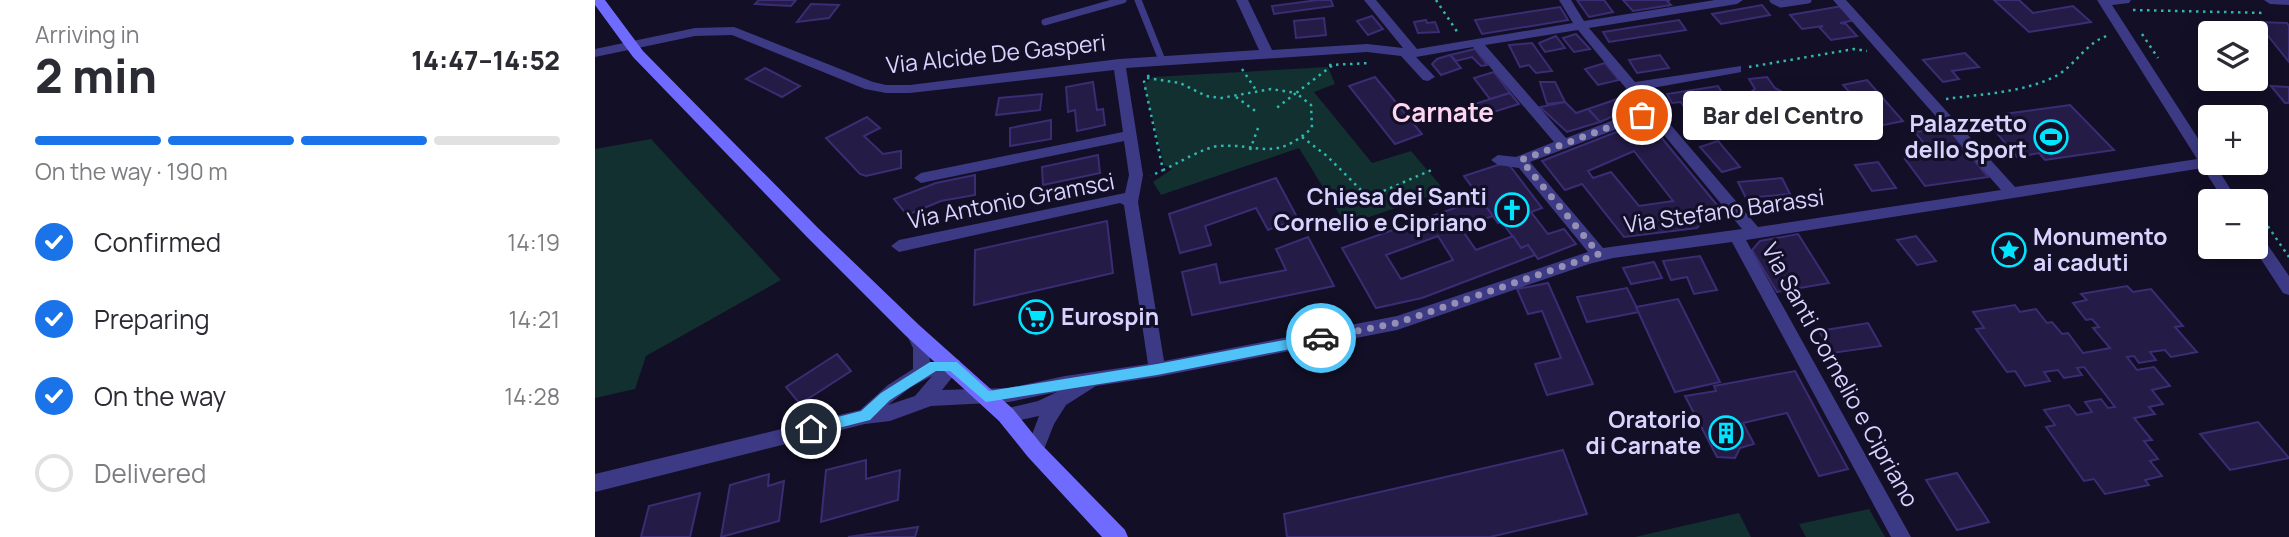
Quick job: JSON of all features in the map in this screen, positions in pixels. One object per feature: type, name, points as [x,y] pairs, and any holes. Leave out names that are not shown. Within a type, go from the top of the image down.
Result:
[{"type":"main road","points":[[599,0],[638,54],[912,330],[1006,415],[1035,451],[1117,537]]},
{"type":"street","points":[[1242,0],[1267,53]]},
{"type":"street","points":[[1370,0],[1428,78]]},
{"type":"street","name":"Via Santi Cornelio e Cipriano","points":[[1565,0],[1581,26],[1652,111],[1745,234],[1901,537]]},
{"type":"street","name":"Via Alcide De Gasperi","points":[[595,53],[709,30],[734,31],[870,86],[910,89],[1119,63],[1367,48],[1409,53],[1737,0]]},
{"type":"street","points":[[1839,0],[2013,194]]},
{"type":"street","points":[[2270,0],[2289,1]]},
{"type":"street","points":[[2104,1],[2126,5]]},
{"type":"street","points":[[2104,1],[2131,32],[2198,151]]},
{"type":"street","points":[[1471,44],[1563,144]]},
{"type":"street","name":"Via Antonio Gramsci","points":[[1119,63],[1136,175],[1131,202],[1157,370]]},
{"type":"street","points":[[1632,87],[1736,69]]},
{"type":"street","points":[[1498,160],[1521,161],[1652,111]]},
{"type":"street","name":"Via Antonio Gramsci","points":[[921,178],[1131,135]]},
{"type":"street","points":[[1521,161],[1599,254]]},
{"type":"street","name":"Via Stefano Barassi","points":[[922,401],[946,396],[986,397],[1157,370],[1397,323],[1599,254],[2198,164]]},
{"type":"street","name":"Via Antonio Gramsci","points":[[899,246],[1122,197],[1131,202]]},
{"type":"street","points":[[2268,257],[2289,289]]},
{"type":"street","points":[[912,330],[921,348],[922,372]]},
{"type":"street","points":[[865,416],[886,396],[922,372],[934,366],[953,365]]},
{"type":"street","points":[[595,483],[865,416],[890,414],[922,401],[953,365]]},
{"type":"street","name":"Via Stefano Barassi","points":[[1006,415],[1030,413],[1058,403],[1094,380]]},
{"type":"street","name":"Via Stefano Barassi","points":[[1006,415],[1042,388]]},
{"type":"street","name":"Via Stefano Barassi","points":[[1035,451],[1046,421],[1058,403]]},
{"type":"lane","points":[[1045,22],[1123,0]]},
{"type":"lane","points":[[1138,0],[1163,60]]},
{"type":"lane","points":[[1773,0],[1781,4],[1808,0]]},
{"type":"path","points":[[1436,0],[1471,44]]},
{"type":"path","points":[[2126,5],[2276,13]]},
{"type":"path","points":[[1925,95],[1939,93],[1945,99],[2037,83],[2056,76],[2075,63],[2095,40],[2103,35],[2131,32],[2145,37]]},
{"type":"path","points":[[1736,69],[1854,49],[1869,53]]},
{"type":"path","points":[[1320,65],[1371,63]]},
{"type":"path","points":[[1274,110],[1333,65]]},
{"type":"path","points":[[1243,66],[1242,69],[1257,90]]},
{"type":"path","points":[[1150,73],[1144,82],[1163,170]]},
{"type":"path","points":[[1147,78],[1184,85],[1210,97],[1236,97],[1257,90],[1282,88],[1296,93],[1311,105],[1313,116],[1312,128],[1303,137],[1282,147],[1250,150],[1217,146],[1151,176]]},
{"type":"path","points":[[1236,97],[1258,113]]},
{"type":"path","points":[[1250,150],[1258,128]]},
{"type":"path","points":[[1303,137],[1366,195],[1374,195],[1434,169]]},
{"type":"path","points":[[2268,226],[2289,257]]},
{"type":"green space","points":[[1328,67],[1335,84],[1314,92],[1372,163],[1411,151],[1445,191],[1346,225],[1299,148],[1161,195],[1153,182],[1172,169],[1164,165],[1144,85],[1153,77]]},
{"type":"green space","points":[[651,139],[781,280],[646,356],[635,389],[595,398],[595,149]]},
{"type":"green space","points":[[1869,509],[1885,537],[1806,537],[1799,524]]},
{"type":"green space","points":[[1739,513],[1751,537],[1635,537]]},
{"type":"building","points":[[759,0],[796,0],[791,6],[755,4]]},
{"type":"building","points":[[1331,0],[1333,6],[1274,14],[1272,6]]},
{"type":"building","points":[[1577,0],[1604,0],[1613,12],[1589,17]]},
{"type":"building","points":[[1623,0],[1670,0],[1667,1],[1671,5],[1633,11]]},
{"type":"building","points":[[1994,0],[2019,0],[2033,13],[2073,6],[2091,22],[2029,32]]},
{"type":"building","points":[[811,4],[839,5],[829,18],[797,22]]},
{"type":"building","points":[[1762,5],[1770,15],[1721,24],[1712,14]]},
{"type":"building","points":[[1842,6],[1855,20],[1840,23],[1846,24],[1857,36],[1831,40],[1820,28],[1823,26],[1802,29],[1790,15]]},
{"type":"building","points":[[1560,7],[1568,20],[1482,34],[1475,20]]},
{"type":"building","points":[[1372,16],[1383,29],[1368,35],[1357,21]]},
{"type":"building","points":[[1324,18],[1326,35],[1296,38],[1294,21]]},
{"type":"building","points":[[1426,20],[1427,23],[1435,22],[1439,32],[1418,33],[1414,22]]},
{"type":"building","points":[[1679,20],[1686,30],[1609,42],[1603,32]]},
{"type":"building","points":[[2268,22],[2287,23],[2289,26],[2289,62],[2268,36]]},
{"type":"building","points":[[1576,34],[1590,49],[1574,52],[1563,38]]},
{"type":"building","points":[[1556,36],[1565,48],[1545,52],[1539,43]]},
{"type":"building","points":[[1532,43],[1552,71],[1536,73],[1529,65],[1520,67],[1509,45]]},
{"type":"building","points":[[1475,49],[1487,65],[1481,66],[1472,57],[1456,61],[1450,55]]},
{"type":"building","points":[[1965,53],[1979,67],[1952,71],[1959,79],[1943,82],[1923,60]]},
{"type":"building","points":[[1450,55],[1461,68],[1441,75],[1432,64],[1437,59]]},
{"type":"building","points":[[1660,55],[1669,68],[1637,73],[1629,60]]},
{"type":"building","points":[[1605,63],[1619,80],[1598,85],[1585,69]]},
{"type":"building","points":[[765,68],[800,86],[782,97],[746,79]]},
{"type":"building","points":[[1494,72],[1510,93],[1490,99],[1474,78]]},
{"type":"building","points":[[1375,77],[1422,134],[1395,144],[1349,86]]},
{"type":"building","points":[[1767,77],[1775,88],[1794,98],[1783,109],[1771,102],[1760,112],[1750,106],[1753,102],[1743,97],[1755,89],[1749,79]]},
{"type":"building","points":[[1867,80],[1903,121],[1879,126],[1843,85]]},
{"type":"building","points":[[1093,82],[1097,110],[1103,109],[1105,125],[1077,131],[1075,110],[1068,112],[1066,87]]},
{"type":"building","points":[[1540,82],[1555,82],[1565,102],[1547,104]]},
{"type":"building","points":[[1718,86],[1724,96],[1716,97],[1720,102],[1684,107],[1681,102],[1672,103],[1667,94]]},
{"type":"building","points":[[2271,86],[2289,87],[2289,103],[2285,103]]},
{"type":"building","points":[[1510,93],[1519,104],[1477,117],[1468,106]]},
{"type":"building","points":[[1042,94],[1040,110],[996,115],[999,98]]},
{"type":"building","points":[[1626,96],[1636,106],[1600,122],[1588,109]]},
{"type":"building","points":[[1565,102],[1576,113],[1588,109],[1600,122],[1567,132],[1540,107]]},
{"type":"building","name":"Palazzetto dello Sport","points":[[2070,105],[2114,150],[2045,160],[2039,153],[2017,157],[1989,124],[2010,121],[2004,114]]},
{"type":"building","points":[[1745,109],[1756,124],[1740,126],[1730,111]]},
{"type":"building","points":[[867,117],[880,128],[864,136],[883,154],[901,151],[901,168],[866,176],[860,174],[826,138]]},
{"type":"building","points":[[1051,120],[1051,139],[1010,146],[1010,128]]},
{"type":"building","points":[[1647,120],[1717,205],[1697,228],[1624,237],[1582,184],[1565,190],[1542,161]],"holes":[[[1634,151],[1673,201],[1639,206],[1611,172],[1593,178],[1588,171]]]},
{"type":"building","points":[[1948,128],[1988,177],[1925,186],[1905,159],[1933,155],[1915,132]]},
{"type":"building","points":[[1718,141],[1740,167],[1722,172],[1700,147]]},
{"type":"building","points":[[1098,155],[1100,173],[1043,185],[1042,167]]},
{"type":"building","name":"Chiesa dei Santi Cornelio e Cipriano","points":[[1507,162],[1542,208],[1531,212],[1548,234],[1564,229],[1576,244],[1538,259],[1528,245],[1521,248],[1502,222],[1498,223],[1464,176]]},
{"type":"building","points":[[1878,162],[1896,188],[1872,191],[1855,165]]},
{"type":"building","points":[[975,175],[975,195],[941,201],[907,215],[894,199],[936,183]]},
{"type":"building","points":[[1276,178],[1298,219],[1268,230],[1256,208],[1205,226],[1211,245],[1180,253],[1169,214]]},
{"type":"building","points":[[1782,178],[1790,194],[1746,198],[1738,182]]},
{"type":"building","points":[[1480,199],[1493,216],[1460,227],[1476,250],[1513,236],[1521,248],[1528,245],[1535,255],[1422,298],[1376,308],[1342,248]],"holes":[[[1438,236],[1453,260],[1401,279],[1386,255]]]},
{"type":"building","points":[[1107,221],[1113,273],[974,305],[975,250]]},
{"type":"building","points":[[1798,234],[1829,283],[1777,292],[1752,250],[1760,241]]},
{"type":"building","points":[[1916,236],[1936,261],[1917,265],[1897,240]]},
{"type":"building","points":[[1308,237],[1334,286],[1192,315],[1182,272],[1216,264],[1220,283],[1286,270],[1276,249]]},
{"type":"building","points":[[1700,256],[1717,290],[1694,294],[1687,277],[1671,280],[1663,261]]},
{"type":"building","points":[[1654,262],[1662,278],[1631,284],[1623,268]]},
{"type":"building","points":[[1548,283],[1593,384],[1547,395],[1535,364],[1561,358],[1542,311],[1528,314],[1517,289]]},
{"type":"building","points":[[2127,286],[2133,292],[2151,289],[2183,326],[2175,327],[2197,352],[2171,357],[2165,350],[2150,352],[2156,360],[2139,363],[2134,356],[2127,357],[2137,370],[2154,367],[2170,386],[2152,390],[2163,404],[2149,407],[2155,414],[2134,418],[2152,440],[2144,441],[2158,459],[2150,461],[2162,476],[2145,480],[2149,485],[2105,494],[2094,479],[2084,481],[2046,427],[2055,425],[2044,410],[2069,405],[2077,415],[2092,412],[2085,402],[2101,399],[2108,408],[2115,407],[2084,367],[2077,368],[2082,375],[2064,378],[2058,370],[2044,372],[2050,381],[2025,386],[2015,371],[2007,372],[1976,329],[1984,328],[1973,312],[2015,305],[2020,312],[2036,309],[2047,323],[2052,322],[2062,334],[2068,333],[2083,353],[2110,348],[2093,328],[2099,327],[2092,319],[2086,320],[2073,303],[2087,300],[2081,294]]},
{"type":"building","points":[[1627,288],[1639,312],[1587,322],[1577,297]]},
{"type":"building","points":[[1678,299],[1720,382],[1675,392],[1636,307]]},
{"type":"building","points":[[1868,323],[1881,346],[1832,353],[1819,331]]},
{"type":"building","points":[[837,354],[851,371],[800,404],[786,387]]},
{"type":"building","name":"Oratorio di Carnate","points":[[1795,371],[1848,469],[1819,476],[1787,413],[1743,423],[1754,444],[1740,448],[1735,458],[1717,457],[1685,396],[1716,391],[1714,386]]},
{"type":"building","points":[[2258,422],[2289,458],[2230,470],[2200,434]]},
{"type":"building","points":[[1563,450],[1587,514],[1490,537],[1287,537],[1284,514]]},
{"type":"building","points":[[866,460],[866,479],[900,470],[898,500],[821,522],[826,470]]},
{"type":"building","points":[[1957,473],[1989,522],[1957,530],[1926,480]]},
{"type":"building","points":[[769,474],[768,486],[784,481],[779,521],[721,537],[730,485]]},
{"type":"building","points":[[700,493],[690,537],[641,537],[649,506]]},
{"type":"building","points":[[918,527],[915,537],[848,537]]},
{"type":"way so far","points":[[1321,338],[1397,323],[1599,254],[1521,160],[1523,157],[1642,115]]},
{"type":"place","name":"Bar del Centro","points":[[1642,115]]},
{"type":"place","name":"Palazzetto dello Sport","points":[[2051,137]]},
{"type":"place","name":"Chiesa dei Santi Cornelio e Cipriano","points":[[1512,210]]},
{"type":"place","name":"Monumento ai caduti","points":[[2009,250]]},
{"type":"place","name":"Eurospin","points":[[1036,317]]},
{"type":"place","name":"Oratorio di Carnate","points":[[1726,433]]},
{"type":"district","name":"Carnate","points":[[1443,113]]},
{"type":"route","points":[[811,429],[865,416],[886,396],[934,366],[953,365],[986,397],[1157,370],[1321,338]]}]
